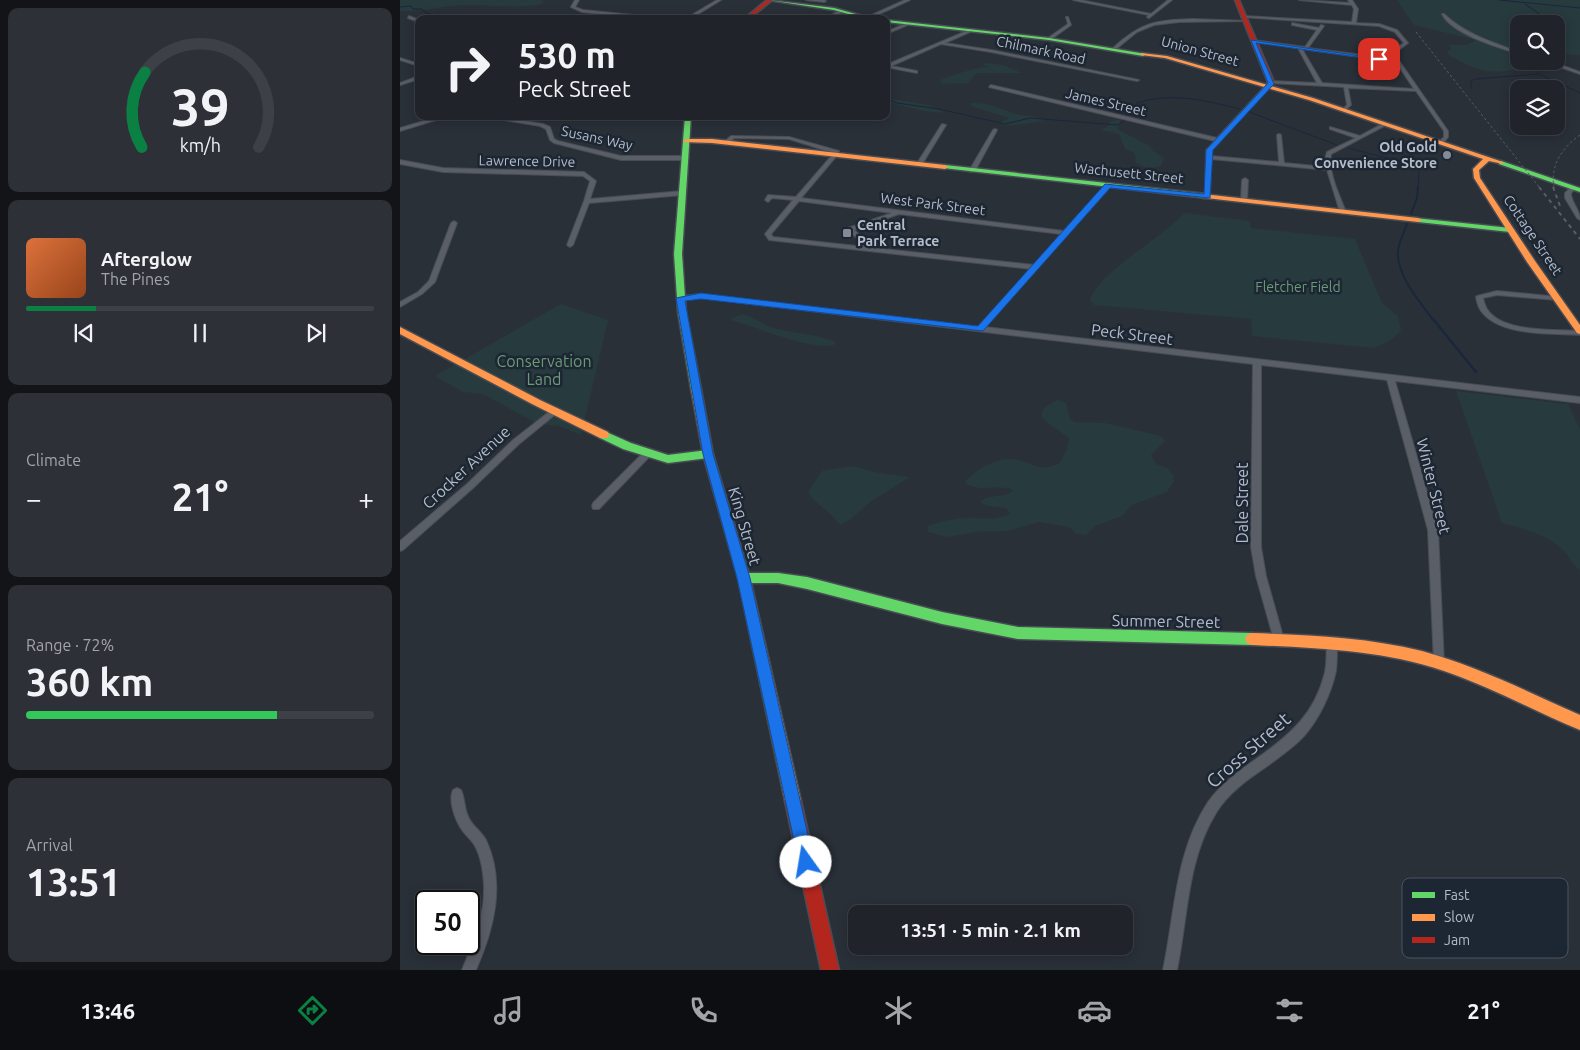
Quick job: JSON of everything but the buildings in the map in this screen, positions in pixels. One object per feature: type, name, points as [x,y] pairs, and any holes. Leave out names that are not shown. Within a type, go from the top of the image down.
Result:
[{"type":"main road","points":[[751,15],[770,0],[823,3],[857,15]]},
{"type":"main road","points":[[1237,0],[1270,84]]},
{"type":"main road","name":"Union Street","points":[[890,22],[1048,38],[1180,60],[1270,84],[1577,188]]},
{"type":"main road","name":"King Street","points":[[688,120],[678,254],[680,298],[708,454],[744,578],[830,970]]},
{"type":"main road","name":"Wachusett Street","points":[[686,141],[726,143],[1510,230]]},
{"type":"main road","name":"Cottage Street","points":[[1489,158],[1477,167],[1475,174],[1510,230],[1580,332]]},
{"type":"main road","points":[[400,330],[596,432],[648,453],[668,459],[682,459],[708,454]]},
{"type":"main road","name":"Summer Street","points":[[744,578],[778,578],[807,583],[865,600],[970,624],[1018,632],[1280,640],[1382,650],[1422,658],[1492,683],[1580,723]]},
{"type":"street","points":[[577,0],[572,5],[577,10],[630,15]]},
{"type":"street","points":[[696,15],[719,0]]},
{"type":"street","points":[[762,0],[770,0]]},
{"type":"street","points":[[808,0],[823,3]]},
{"type":"street","points":[[876,15],[908,0]]},
{"type":"street","points":[[1074,0],[1152,15]]},
{"type":"street","points":[[1147,26],[1144,22],[1170,0]]},
{"type":"street","points":[[1301,0],[1351,2],[1356,9],[1354,23]]},
{"type":"street","points":[[834,15],[842,11]]},
{"type":"street","points":[[1443,15],[1484,41],[1510,50]]},
{"type":"street","points":[[409,17],[415,19]]},
{"type":"street","points":[[1048,38],[1069,26],[1071,23],[1067,18]]},
{"type":"street","points":[[1244,19],[1320,29]]},
{"type":"street","points":[[1115,48],[1147,26],[1195,20],[1323,21],[1379,26],[1399,33],[1406,43],[1392,53],[1446,131],[1446,137],[1441,142]]},
{"type":"street","points":[[1306,48],[1320,29],[1323,21]]},
{"type":"street","points":[[890,31],[908,24]]},
{"type":"street","points":[[890,65],[969,31]]},
{"type":"street","points":[[1253,41],[1397,61]]},
{"type":"street","name":"Chilmark Road","points":[[940,43],[991,51],[1137,80]]},
{"type":"street","points":[[1299,47],[1320,84]]},
{"type":"street","points":[[400,59],[415,64]]},
{"type":"street","points":[[890,67],[916,72]]},
{"type":"street","points":[[1565,68],[1580,73]]},
{"type":"street","points":[[400,84],[415,78]]},
{"type":"street","points":[[1207,196],[1209,150],[1270,84],[1320,84],[1417,90]]},
{"type":"street","name":"James Street","points":[[990,86],[1217,140]]},
{"type":"street","points":[[1344,110],[1349,105],[1346,86]]},
{"type":"street","points":[[400,130],[434,120]]},
{"type":"street","name":"Susans Way","points":[[508,120],[541,125],[548,128],[552,140],[556,142],[621,158],[686,158]]},
{"type":"street","points":[[918,165],[944,124]]},
{"type":"street","points":[[1343,212],[1327,158],[1329,153],[1386,124]]},
{"type":"street","points":[[1332,128],[1359,137]]},
{"type":"street","points":[[972,171],[995,130]]},
{"type":"street","points":[[1279,135],[1282,164]]},
{"type":"street","points":[[834,156],[768,234],[768,238],[1033,267]]},
{"type":"street","points":[[1209,157],[1330,169]]},
{"type":"street","name":"Lawrence Drive","points":[[400,162],[443,170],[584,174],[593,181],[587,201]]},
{"type":"street","points":[[1244,180],[1244,201]]},
{"type":"street","points":[[980,329],[1033,267],[1108,186]]},
{"type":"street","points":[[1577,188],[1568,192],[1568,198],[1580,218]]},
{"type":"street","points":[[570,245],[587,201],[683,193]]},
{"type":"street","points":[[768,200],[770,196],[798,198]]},
{"type":"street","name":"West Park Street","points":[[798,198],[1065,233]]},
{"type":"street","points":[[872,250],[850,229],[899,212]]},
{"type":"street","points":[[400,305],[420,293],[432,282],[454,223]]},
{"type":"street","points":[[1557,298],[1497,293],[1479,297],[1491,320],[1504,326],[1580,332]]},
{"type":"street","name":"Peck Street","points":[[680,298],[710,297],[1580,400]]},
{"type":"street","name":"Dale Street","points":[[1257,363],[1256,547],[1261,576],[1280,640]]},
{"type":"street","name":"Winter Street","points":[[1390,377],[1433,530],[1439,664]]},
{"type":"street","name":"Crocker Avenue","points":[[400,547],[470,486],[516,442],[554,411]]},
{"type":"street","points":[[596,506],[648,453]]},
{"type":"street","name":"Cross Street","points":[[1170,970],[1187,865],[1202,826],[1213,806],[1234,782],[1294,738],[1308,723],[1330,671],[1332,645]]},
{"type":"street","points":[[457,794],[463,820],[481,844],[491,892],[487,922],[477,954],[469,970]]},
{"type":"green space","points":[[400,0],[542,0],[543,3],[527,6],[466,5],[400,11]]},
{"type":"green space","points":[[1397,0],[1580,0],[1580,55],[1565,54],[1565,15],[1510,15],[1510,48],[1481,41],[1510,52],[1510,70],[1513,70],[1495,72],[1469,66],[1447,53],[1451,49],[1449,45],[1467,45],[1476,40],[1414,25]]},
{"type":"green space","points":[[982,64],[1003,65],[1022,73],[977,73],[968,83],[941,84],[940,80],[976,69],[990,67]]},
{"type":"green space","points":[[890,99],[929,105],[943,112],[923,111],[890,103]]},
{"type":"green space","points":[[971,103],[988,104],[1017,114],[1044,120],[1021,125],[1002,124],[999,123],[1009,118],[974,107],[970,105]]},
{"type":"green space","points":[[1119,120],[1121,122],[1117,129],[1150,146],[1152,150],[1164,158],[1161,166],[1149,169],[1135,162],[1134,153],[1125,149],[1119,134],[1100,130],[1107,127],[1111,121]]},
{"type":"green space","name":"Fletcher Field","points":[[1184,213],[1250,221],[1251,228],[1355,239],[1382,303],[1398,316],[1401,331],[1389,341],[1374,348],[1252,336],[1251,319],[1094,305],[1090,300],[1095,289],[1105,278]]},
{"type":"green space","name":"Conservation Land","points":[[561,304],[608,320],[581,435],[559,426],[538,424],[483,394],[463,392],[435,376]]},
{"type":"green space","points":[[744,314],[773,328],[821,337],[836,342],[834,345],[823,346],[810,344],[784,338],[733,321],[731,318]]},
{"type":"green space","points":[[1456,391],[1568,404],[1580,429],[1580,570],[1563,550],[1549,539],[1534,532],[1502,523]]},
{"type":"green space","points":[[1057,400],[1066,403],[1070,419],[1075,422],[1105,423],[1161,436],[1165,441],[1151,455],[1156,464],[1167,468],[1173,475],[1174,481],[1167,492],[1132,505],[1122,516],[1095,526],[1086,535],[1077,534],[1069,527],[1039,522],[1007,531],[975,532],[948,537],[928,532],[928,526],[947,520],[994,518],[1010,514],[1006,508],[988,506],[980,502],[984,499],[1010,493],[1013,490],[1001,487],[982,488],[970,486],[965,482],[989,464],[1004,459],[1018,460],[1043,467],[1060,463],[1067,449],[1069,438],[1041,416],[1044,408]]},
{"type":"green space","points":[[853,466],[874,472],[910,477],[870,502],[851,519],[840,525],[808,492],[822,471]]},
{"type":"waterway","points":[[1499,0],[1580,8]]},
{"type":"waterway","points":[[1525,4],[1541,15]]},
{"type":"waterway","points":[[400,7],[411,6],[413,9],[422,9],[424,12],[433,15]]},
{"type":"waterway","points":[[1537,70],[1539,74]]},
{"type":"waterway","points":[[1471,88],[1471,81],[1475,79],[1539,74]]},
{"type":"waterway","points":[[1539,74],[1580,93]]},
{"type":"waterway","points":[[1129,117],[1137,103],[1163,98],[1201,100],[1239,109]]},
{"type":"waterway","points":[[890,100],[897,103],[939,109],[1005,124],[1030,118],[1118,125],[1125,120]]},
{"type":"waterway","points":[[1249,112],[1337,145]]},
{"type":"waterway","points":[[1348,148],[1427,168]]},
{"type":"waterway","points":[[1418,188],[1419,168]]},
{"type":"waterway","points":[[1411,214],[1417,198],[1418,187]]},
{"type":"waterway","points":[[1407,224],[1400,240],[1398,260],[1410,288],[1434,321]]},
{"type":"waterway","points":[[1433,319],[1476,372]]},
{"type":"railway","points":[[1416,32],[1540,188]]},
{"type":"railway","points":[[1554,188],[1554,172],[1559,158],[1563,151],[1580,135]]},
{"type":"railway","points":[[1539,187],[1580,239]]},
{"type":"railway","points":[[1553,187],[1560,206]]},
{"type":"traffic: fast","points":[[770,0],[834,9],[857,15]]},
{"type":"traffic: fast","points":[[890,21],[1049,39],[1143,54]]},
{"type":"traffic: fast","points":[[688,120],[678,254],[682,312],[696,389]]},
{"type":"traffic: fast","points":[[1501,163],[1580,190]]},
{"type":"traffic: fast","points":[[945,167],[1206,196]]},
{"type":"traffic: fast","points":[[1418,220],[1510,230]]},
{"type":"traffic: fast","points":[[604,435],[627,446],[668,459],[708,454]]},
{"type":"traffic: fast","points":[[744,578],[778,578],[807,583],[942,618],[1018,633],[1252,639]]},
{"type":"traffic: slow","points":[[1143,54],[1165,57],[1311,99],[1501,163]]},
{"type":"traffic: slow","points":[[686,141],[712,141],[945,167]]},
{"type":"traffic: slow","points":[[1489,158],[1476,169],[1477,178],[1531,262],[1580,331]]},
{"type":"traffic: slow","points":[[1206,196],[1418,220]]},
{"type":"traffic: slow","points":[[400,330],[536,402],[604,435]]},
{"type":"traffic: slow","points":[[696,389],[708,454],[744,578],[793,801]]},
{"type":"traffic: slow","points":[[1252,639],[1359,646],[1422,658],[1483,679],[1580,723]]},
{"type":"traffic: jam","points":[[751,15],[770,0]]},
{"type":"traffic: jam","points":[[1237,0],[1271,82],[1268,86]]},
{"type":"traffic: jam","points":[[793,801],[830,970]]},
{"type":"place","name":"Old Gold Convenience Store","points":[[1447,155]]},
{"type":"place","name":"Central Park Terrace","points":[[847,233]]},
{"type":"route","points":[[806,862],[744,578],[708,454],[680,298],[701,296],[980,329],[1033,267],[1108,186],[1207,196],[1209,150],[1271,84],[1253,41],[1379,59]]}]
